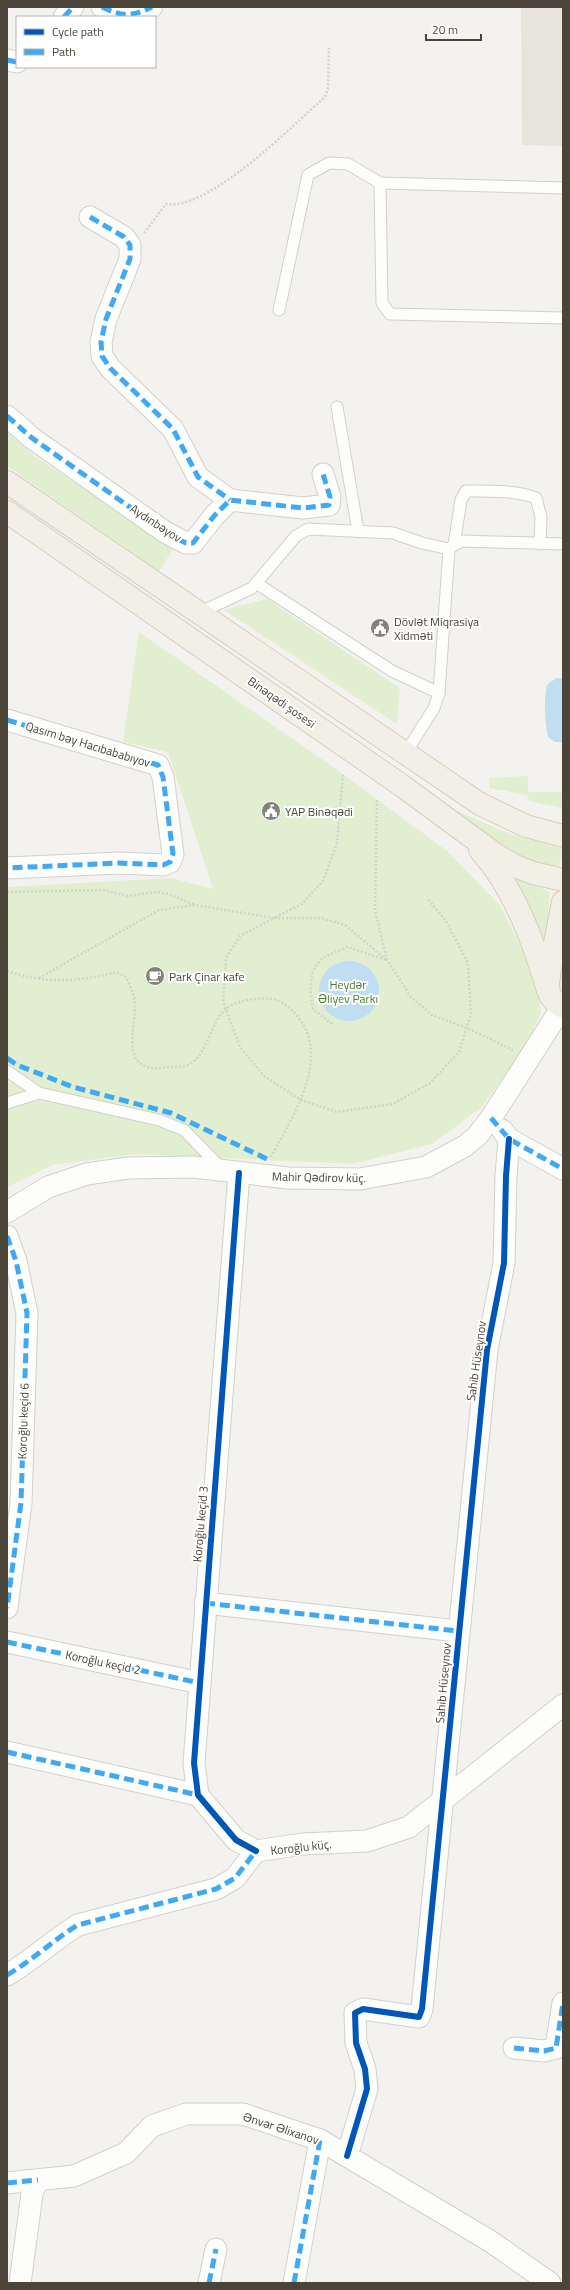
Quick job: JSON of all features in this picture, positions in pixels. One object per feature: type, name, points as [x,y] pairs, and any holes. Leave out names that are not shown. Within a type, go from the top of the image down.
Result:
[{"type":"main road","points":[[7,482],[480,804],[526,826],[563,836]]},
{"type":"main road","name":"Binəqədi şosesi","points":[[7,512],[401,784],[466,834],[515,866],[533,873],[563,880]]},
{"type":"main road","points":[[466,834],[484,854],[510,895],[531,938],[553,1000],[562,1007]]},
{"type":"main road","points":[[548,984],[563,902]]},
{"type":"main road","points":[[548,984],[553,969],[563,962]]},
{"type":"street","points":[[65,16],[73,7]]},
{"type":"street","points":[[102,7],[127,15],[136,15],[152,7]]},
{"type":"street","points":[[90,217],[124,237],[130,245],[130,259],[106,319],[101,342],[102,356],[110,368],[173,429],[198,477],[230,500],[303,508],[329,504],[330,497],[324,474]]},
{"type":"street","name":"Aydınbəyov","points":[[7,416],[45,447],[165,532],[186,543],[193,543],[214,516],[230,500]]},
{"type":"street","name":"Qasım bəy Hacıbababıyov","points":[[7,720],[158,765],[163,777],[173,854],[170,862],[162,865],[119,862],[7,868]]},
{"type":"street","name":"Mahir Qədirov küç.","points":[[7,1212],[48,1187],[87,1174],[128,1168],[193,1167],[288,1178],[360,1179],[396,1174],[426,1167],[465,1146],[491,1118],[562,1007]]},
{"type":"street","points":[[491,1118],[509,1139],[563,1170]]},
{"type":"street","name":"Sahib Hüseynov","points":[[347,2156],[367,2089],[365,2069],[356,2043],[355,2013],[363,2009],[419,2017],[422,2009],[443,1802],[458,1631],[487,1350],[504,1263],[506,1176],[509,1139]]},
{"type":"street","name":"Koroğlu keçid 3","points":[[198,1795],[194,1763],[232,1172]]},
{"type":"street","name":"Koroğlu keçid 6","points":[[7,1236],[16,1261],[27,1313],[21,1503],[7,1608]]},
{"type":"street","points":[[205,1603],[458,1631]]},
{"type":"street","name":"Koroğlu keçid 2","points":[[7,1642],[200,1683]]},
{"type":"street","name":"Koroğlu küç.","points":[[7,1974],[31,1960],[60,1936],[78,1925],[216,1889],[235,1878],[256,1851],[303,1844],[367,1841],[410,1827],[563,1705]]},
{"type":"street","points":[[7,1752],[198,1795],[236,1840],[256,1851]]},
{"type":"street","points":[[514,2048],[544,2051],[556,2048],[563,2003]]},
{"type":"street","name":"Ənvər Əlixanov","points":[[7,2183],[74,2176],[126,2153],[152,2126],[186,2114],[243,2114],[320,2140],[490,2241],[550,2283]]},
{"type":"street","points":[[294,2283],[320,2140]]},
{"type":"street","points":[[20,2283],[32,2194],[38,2180]]},
{"type":"street","points":[[209,2283],[216,2249]]},
{"type":"lane","points":[[278,310],[308,174],[329,163],[348,164],[380,183],[563,188]]},
{"type":"lane","points":[[380,183],[382,303],[390,314],[563,318]]},
{"type":"lane","points":[[337,407],[358,531]]},
{"type":"lane","points":[[405,754],[425,725],[434,708],[438,693],[452,547],[461,500],[466,491],[526,494],[536,498],[541,517],[540,544]]},
{"type":"lane","points":[[199,613],[252,588],[296,536],[308,529],[393,532],[422,543],[452,547],[463,541],[563,544]]},
{"type":"lane","points":[[256,583],[392,671],[438,693]]},
{"type":"lane","points":[[7,1071],[39,1093],[159,1120],[184,1130],[232,1172]]},
{"type":"lane","points":[[7,1103],[39,1093]]},
{"type":"path","points":[[130,245],[146,232],[166,204],[174,206],[196,198],[229,181],[325,97],[328,88],[329,48]]},
{"type":"path","points":[[342,774],[337,843],[323,881],[302,904],[240,936],[226,958],[223,1001],[240,1047],[264,1076],[301,1100],[337,1112],[393,1104],[430,1083],[459,1052],[472,1014],[468,964],[446,921],[427,898]]},
{"type":"path","points":[[377,800],[375,910],[387,960]]},
{"type":"path","points":[[7,892],[103,890],[128,896],[156,892],[169,894],[195,905],[274,918],[321,918],[345,924],[387,960],[411,997],[432,1015],[467,1028],[529,1059]]},
{"type":"path","points":[[38,978],[159,910],[195,905]]},
{"type":"path","points":[[332,1024],[313,1009],[309,988],[313,970],[322,958],[347,947],[387,960]]},
{"type":"path","points":[[7,971],[56,982],[96,977],[116,972],[126,977],[135,1004],[133,1052],[142,1065],[156,1069],[188,1065],[204,1049],[212,1030],[226,1009],[245,999],[276,1000],[294,1012],[306,1030],[310,1052],[307,1083],[301,1100],[269,1160]]},
{"type":"shaded area","points":[[521,7],[563,7],[563,146],[522,145]]},
{"type":"green space","points":[[7,432],[33,455],[174,548],[159,571],[7,466]]},
{"type":"green space","points":[[267,599],[400,688],[397,724],[224,610]]},
{"type":"green space","name":"Heydər Əliyev Parkı","points":[[139,632],[343,774],[447,851],[500,905],[526,958],[538,990],[541,1014],[520,1054],[482,1107],[432,1144],[352,1164],[135,1154],[52,1165],[7,1187],[7,887],[171,878],[213,889],[168,752],[123,742]]},
{"type":"green space","points":[[528,776],[528,792],[563,792],[563,808],[529,801],[528,795],[489,788],[489,778]]},
{"type":"green space","points":[[448,807],[510,834],[563,849],[559,864],[560,872],[513,854],[481,835]]},
{"type":"green space","points":[[507,874],[550,892],[546,946]]},
{"type":"green space","points":[[563,971],[563,996],[557,981]]},
{"type":"water","points":[[557,678],[563,678],[563,742],[555,742],[548,737],[546,719],[545,700],[547,685]]},
{"type":"water","points":[[349,961],[365,966],[370,970],[374,975],[379,991],[374,1007],[370,1012],[365,1016],[349,1021],[333,1016],[328,1012],[324,1007],[319,991],[324,975],[328,970],[333,966]]},
{"type":"marked path","points":[[65,16],[73,7]]},
{"type":"marked path","points":[[102,7],[122,14],[138,13],[152,7]]},
{"type":"marked path","points":[[7,60],[16,62]]},
{"type":"marked path","points":[[90,217],[124,237],[130,245],[130,259],[106,319],[101,342],[102,356],[110,368],[173,429],[198,477],[230,500]]},
{"type":"marked path","points":[[7,416],[32,438],[165,532],[186,543],[193,543],[214,516],[230,500],[303,508],[329,505],[330,497],[323,474]]},
{"type":"marked path","points":[[7,720],[158,765],[163,777],[173,854],[170,862],[163,865],[119,863],[7,868]]},
{"type":"marked path","points":[[7,1058],[17,1065],[73,1087],[171,1113],[269,1160]]},
{"type":"marked path","points":[[491,1118],[509,1139],[563,1169]]},
{"type":"marked path","points":[[7,1236],[16,1261],[27,1313],[21,1503],[7,1608]]},
{"type":"marked path","points":[[205,1603],[458,1631]]},
{"type":"marked path","points":[[7,1642],[200,1683]]},
{"type":"marked path","points":[[7,1752],[198,1795]]},
{"type":"marked path","points":[[7,1975],[78,1925],[216,1889],[235,1878],[256,1851]]},
{"type":"marked path","points":[[514,2048],[544,2051],[556,2048],[563,2003]]},
{"type":"marked path","points":[[294,2283],[320,2140]]},
{"type":"marked path","points":[[7,2183],[38,2180]]},
{"type":"marked path","points":[[209,2283],[216,2249]]},
{"type":"cycle path","points":[[347,2156],[367,2089],[365,2069],[356,2043],[355,2013],[363,2009],[419,2017],[422,2009],[487,1350],[504,1263],[506,1176],[509,1139]]},
{"type":"cycle path","points":[[239,1173],[194,1763],[198,1795],[236,1840],[256,1851]]},
{"type":"place","name":"Dövlət Miqrasiya Xidməti","points":[[380,628]]},
{"type":"place","name":"YAP Binəqədi","points":[[271,811]]},
{"type":"place","name":"Park Çinar kafe","points":[[155,976]]}]
